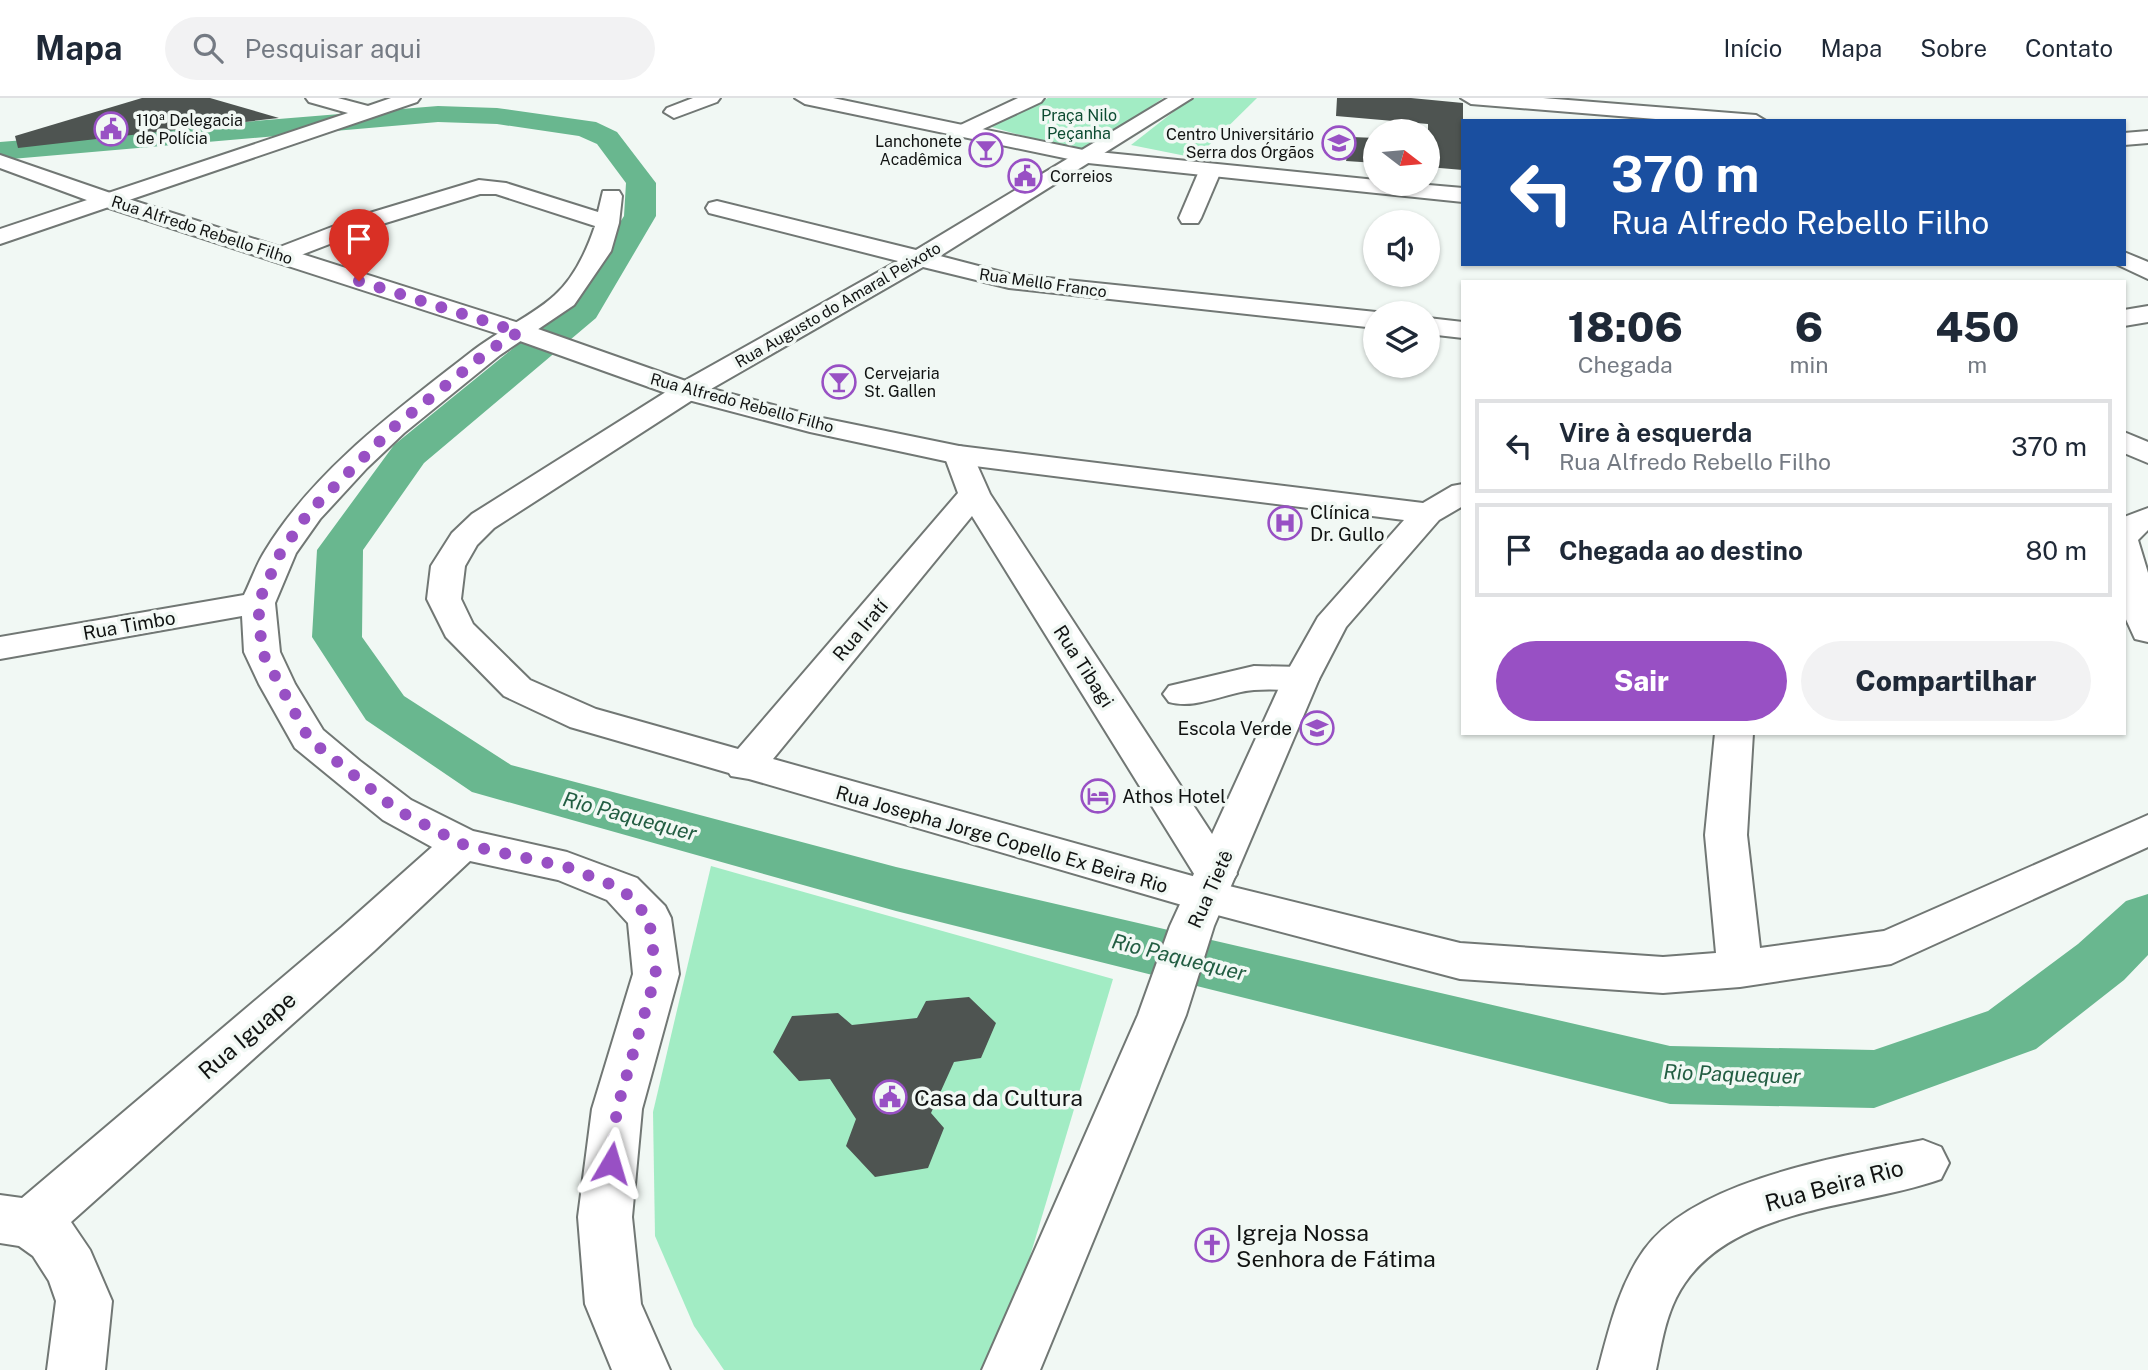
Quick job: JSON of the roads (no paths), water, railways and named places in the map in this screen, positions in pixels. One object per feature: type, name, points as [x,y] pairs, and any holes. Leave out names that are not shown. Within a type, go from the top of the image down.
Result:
[{"type":"street","points":[[316,98],[362,114]]},
{"type":"street","points":[[0,237],[410,98]]},
{"type":"street","points":[[674,112],[710,98]]},
{"type":"street","points":[[805,98],[1078,155],[1210,171],[1461,195]]},
{"type":"street","points":[[961,132],[1034,98]]},
{"type":"street","name":"Rua Augusto do Amaral Peixoto","points":[[745,766],[583,718],[517,688],[458,629],[444,599],[448,566],[464,540],[483,521],[687,391],[917,260],[1078,155],[1182,98]]},
{"type":"street","points":[[1471,98],[1730,119]]},
{"type":"street","points":[[1737,98],[1742,119]]},
{"type":"street","points":[[2126,139],[2148,137]]},
{"type":"street","name":"Rua Alfredo Rebello Filho","points":[[3,162],[111,201],[524,334],[687,391],[820,426],[959,455],[1428,513]]},
{"type":"street","points":[[1190,218],[1210,171]]},
{"type":"street","points":[[280,255],[371,220],[479,187],[498,188],[608,223]]},
{"type":"street","points":[[611,196],[608,223],[599,251],[565,300],[524,334],[491,349],[394,427],[331,487],[309,512],[280,554],[258,603],[262,652],[309,739],[397,810],[462,844],[567,867],[622,889],[649,918],[656,974],[617,1109],[605,1217],[613,1304],[641,1370]]},
{"type":"street","name":"Rua Mello Franco","points":[[717,208],[1009,281],[1363,319]]},
{"type":"street","points":[[2126,257],[2148,255]]},
{"type":"street","points":[[2126,258],[2148,272]]},
{"type":"street","points":[[2126,318],[2148,314]]},
{"type":"street","points":[[1440,327],[1461,330]]},
{"type":"street","points":[[2126,442],[2148,454]]},
{"type":"street","name":"Rua Tibagi","points":[[959,455],[974,494],[1205,899]]},
{"type":"street","name":"Rua Iratí","points":[[745,766],[974,494]]},
{"type":"street","name":"Rua Tietê","points":[[1011,1370],[1162,1015],[1205,899],[1301,679],[1331,624],[1428,513],[1461,494]]},
{"type":"street","points":[[2126,534],[2131,526],[2148,518]]},
{"type":"street","points":[[2126,554],[2138,617]]},
{"type":"street","name":"Rua Timbo","points":[[0,648],[258,603]]},
{"type":"street","points":[[1182,694],[1254,678],[1301,679]]},
{"type":"street","points":[[1734,735],[1726,835],[1740,969]]},
{"type":"street","name":"Rua Josepha Jorge Copello Ex Beira Rio","points":[[745,766],[1205,899],[1460,961],[1663,975],[1740,969],[1891,947],[2148,830]]},
{"type":"street","name":"Rua Iguape","points":[[15,1221],[359,939],[462,844]]},
{"type":"street","name":"Rua Beira Rio","points":[[1627,1370],[1644,1305],[1672,1257],[1703,1231],[1767,1200],[1923,1163]]},
{"type":"street","points":[[15,1221],[52,1240],[71,1268],[84,1301],[76,1370]]},
{"type":"waterway","name":"Rio Paquequer","points":[[0,151],[438,114],[497,116],[586,128],[607,138],[641,183],[640,216],[583,310],[409,454],[340,550],[337,637],[385,708],[492,779],[896,889],[1670,1075],[1874,1079],[2012,1030],[2101,962],[2148,917]]},
{"type":"place","name":"110ª Delegacia de Polícia","points":[[111,129]]},
{"type":"place","name":"Centro Universitário Serra dos Órgãos","points":[[1339,143]]},
{"type":"place","name":"Lanchonete Acadêmica","points":[[986,150]]},
{"type":"place","name":"Correios","points":[[1025,176]]},
{"type":"place","name":"Cervejaria St. Gallen","points":[[839,382]]},
{"type":"place","name":"Clínica Dr. Gullo","points":[[1285,523]]},
{"type":"place","name":"Escola Verde","points":[[1317,728]]},
{"type":"place","name":"Athos Hotel","points":[[1098,796]]},
{"type":"place","name":"Casa da Cultura","points":[[890,1097]]},
{"type":"place","name":"Igreja Nossa Senhora de Fátima","points":[[1212,1245]]},
{"type":"park label","name":"Praça Nilo Peçanha","points":[[1079,124]]}]
